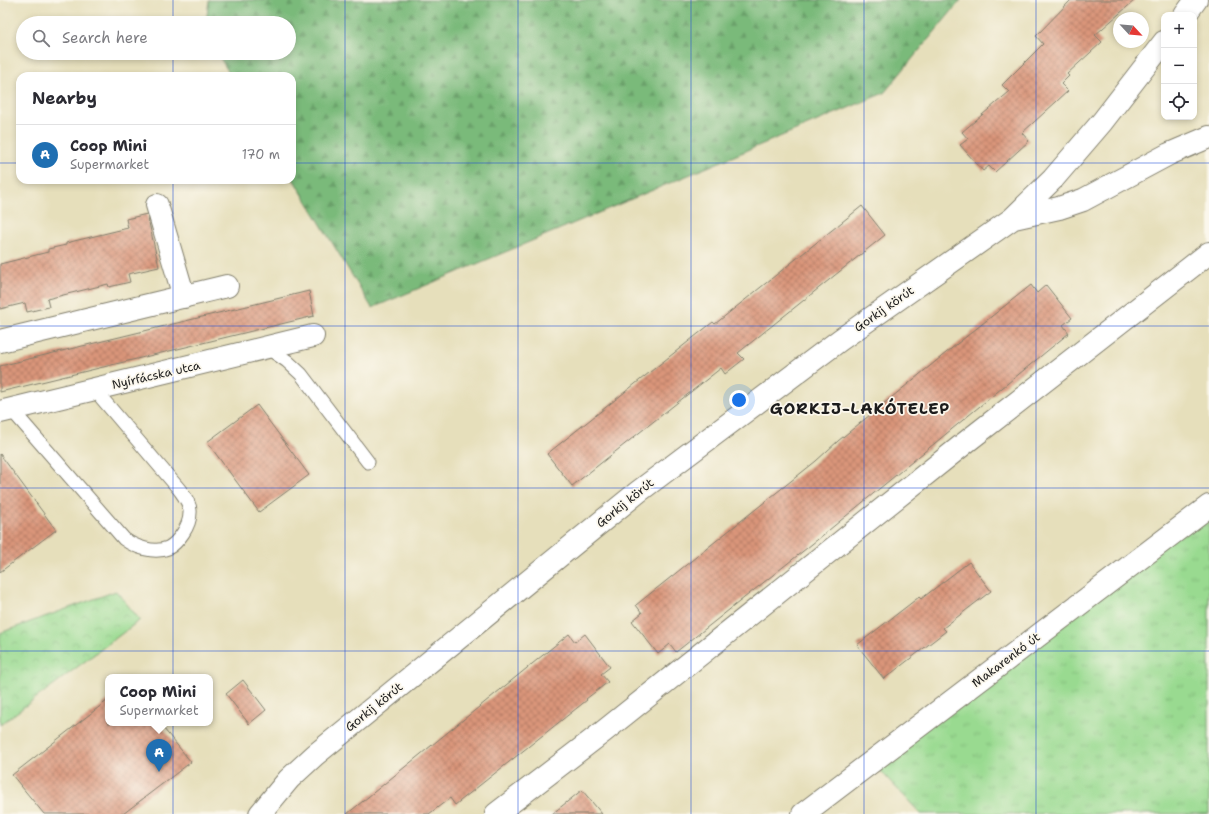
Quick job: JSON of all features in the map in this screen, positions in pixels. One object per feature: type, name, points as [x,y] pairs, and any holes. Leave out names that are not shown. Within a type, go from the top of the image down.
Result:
[{"type":"street","points":[[1187,12],[1196,0]]},
{"type":"street","name":"Gorkij körút","points":[[260,814],[289,779],[315,755],[638,492],[840,340],[1012,219],[1053,179],[1097,128],[1161,46]]},
{"type":"street","name":"Gorkij körút","points":[[1012,219],[1059,208],[1083,200],[1169,154],[1209,137]]},
{"type":"street","points":[[157,205],[184,296]]},
{"type":"street","points":[[496,814],[603,732],[970,439],[1209,253]]},
{"type":"street","points":[[0,341],[227,286]]},
{"type":"street","name":"Nyírfácska utca","points":[[6,411],[313,336]]},
{"type":"street","name":"Makarenkó út","points":[[803,814],[1209,506]]},
{"type":"lane","points":[[268,348],[288,361],[301,374],[368,462]]},
{"type":"lane","points":[[6,411],[124,539],[132,545],[144,549],[167,548],[177,541],[188,527],[190,513],[187,501],[179,489],[94,389]]},
{"type":"green space","points":[[209,0],[961,0],[884,93],[372,308],[296,184],[296,72],[229,72],[221,60],[296,60],[296,16],[207,16]]},
{"type":"green space","points":[[1209,506],[1209,814],[921,814],[872,762]]},
{"type":"green space","points":[[116,591],[140,620],[0,725],[0,633]]},
{"type":"building","points":[[1071,0],[1135,0],[1121,12],[1113,12],[1113,19],[1095,35],[1102,42],[1067,74],[1069,76],[1061,84],[1068,91],[1022,133],[1029,141],[995,172],[989,166],[983,171],[960,145],[968,139],[962,132],[1009,92],[1002,85],[1043,44],[1036,36]]},
{"type":"building","points":[[862,206],[885,235],[738,353],[744,359],[725,374],[721,368],[572,486],[547,454],[713,322],[715,324]]},
{"type":"building","points":[[147,214],[159,267],[128,274],[130,282],[109,287],[108,284],[47,299],[49,307],[27,312],[25,303],[0,309],[0,264],[48,252],[48,249],[66,245],[66,243],[128,228],[126,219]]},
{"type":"building","points":[[1031,285],[1037,293],[1046,285],[1072,318],[1063,325],[1069,333],[812,544],[676,652],[670,644],[658,654],[632,621],[642,613],[636,605],[816,461],[838,441]]},
{"type":"building","points":[[309,291],[314,316],[0,392],[0,366]]},
{"type":"building","points":[[257,405],[309,475],[259,512],[207,442]]},
{"type":"building","points":[[0,454],[56,530],[0,572]]},
{"type":"building","points":[[969,562],[991,591],[943,628],[946,631],[884,679],[857,645],[919,597],[921,599]]},
{"type":"building","points":[[569,634],[575,642],[585,634],[610,667],[601,674],[608,682],[586,699],[587,700],[455,805],[450,798],[429,814],[347,814]]},
{"type":"building","points":[[243,680],[266,710],[249,724],[226,694]]},
{"type":"building","points":[[105,702],[105,726],[161,726],[191,762],[123,814],[44,814],[12,775]]},
{"type":"building","points":[[582,790],[602,814],[552,814]]},
{"type":"place","name":"Coop Mini","points":[[159,772]]},
{"type":"district","name":"GORKIJ-LAKÓTELEP","points":[[860,408]]}]
